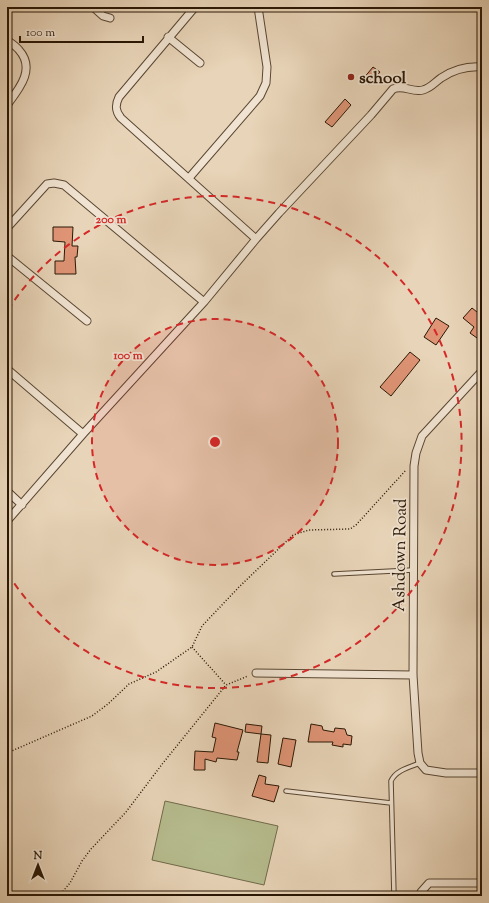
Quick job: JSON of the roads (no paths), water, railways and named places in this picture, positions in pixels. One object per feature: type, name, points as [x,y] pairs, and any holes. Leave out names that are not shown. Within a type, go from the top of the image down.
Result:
[{"type":"street","points":[[93,7],[103,16],[110,18]]},
{"type":"street","points":[[195,7],[118,97],[116,104],[117,113],[256,239]]},
{"type":"street","points":[[189,178],[260,96],[266,83],[268,67],[258,7]]},
{"type":"street","points":[[168,37],[200,63]]},
{"type":"street","points":[[7,40],[20,50],[26,63],[26,74],[23,84],[7,105]]},
{"type":"street","points":[[7,521],[83,434],[204,302],[256,239],[371,115],[393,89],[398,87],[421,91],[429,88],[441,78],[455,71],[465,68],[482,67]]},
{"type":"street","points":[[7,228],[47,184],[54,183],[64,185],[204,302]]},
{"type":"street","points":[[7,256],[87,321]]},
{"type":"street","points":[[7,369],[83,434]]},
{"type":"street","name":"Ashdown Road","points":[[420,762],[418,753],[413,676],[414,466],[416,453],[422,436],[482,371]]},
{"type":"street","points":[[7,491],[22,505]]},
{"type":"street","points":[[256,673],[413,676]]},
{"type":"street","points":[[420,762],[426,770],[446,773],[482,773]]},
{"type":"street","points":[[421,896],[421,892],[429,883],[482,883]]},
{"type":"lane","points":[[334,574],[413,570]]},
{"type":"lane","points":[[394,896],[391,781],[393,776],[398,772],[420,762]]},
{"type":"lane","points":[[286,790],[391,803]]},
{"type":"place","name":"school","points":[[351,77]]}]
